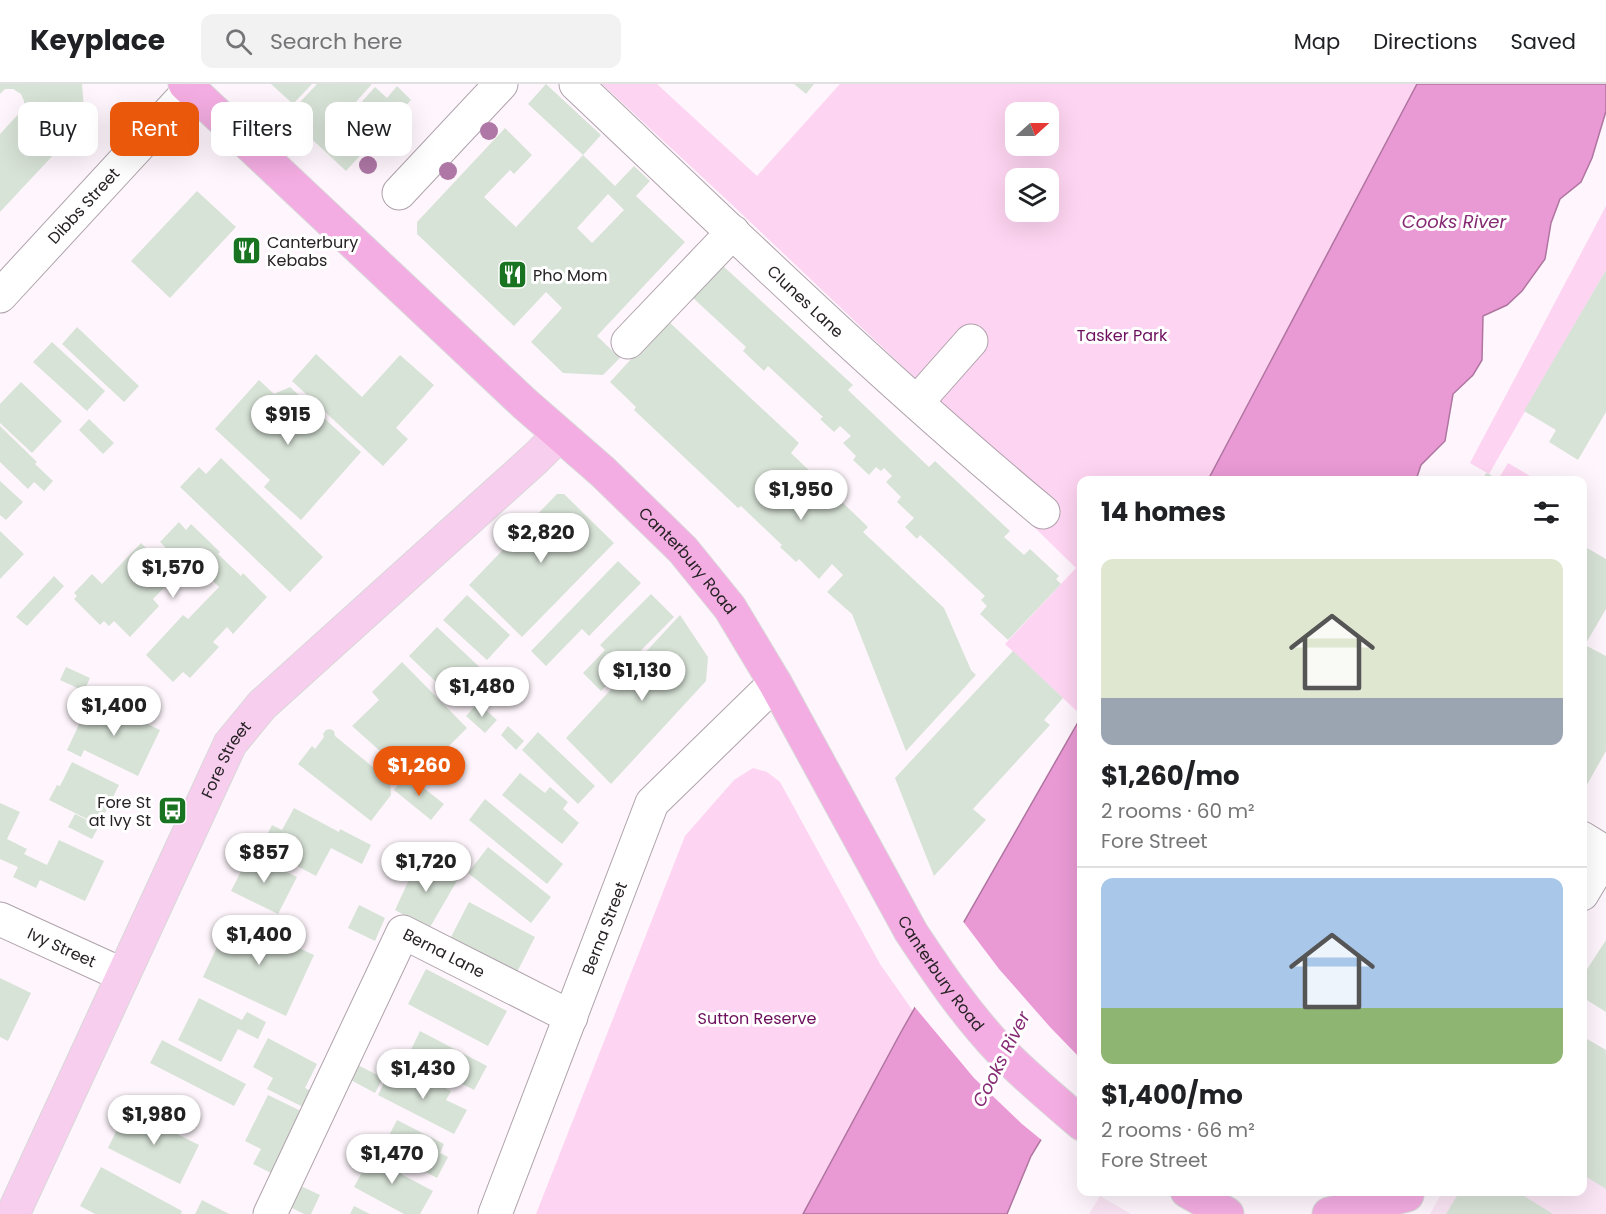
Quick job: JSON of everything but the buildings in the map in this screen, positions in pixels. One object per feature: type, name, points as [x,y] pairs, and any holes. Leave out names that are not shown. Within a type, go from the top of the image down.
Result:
[{"type":"highway","name":"Canterbury Road","points":[[188,87],[597,467],[683,550],[730,608],[775,683],[905,922],[936,971],[973,1020],[1001,1051],[1077,1119]]},
{"type":"highway","points":[[1196,1196],[1227,1214]]},
{"type":"highway","points":[[1329,1214],[1404,1200]]},
{"type":"main road","name":"Fore Street","points":[[13,1214],[230,744],[262,705],[560,435]]},
{"type":"street","points":[[399,193],[501,84]]},
{"type":"street","name":"Clunes Lane","points":[[576,84],[978,458],[1043,512]]},
{"type":"street","name":"Dibbs Street","points":[[0,296],[188,87]]},
{"type":"street","points":[[628,342],[733,232]]},
{"type":"street","points":[[917,402],[971,341]]},
{"type":"street","name":"Berna Street","points":[[495,1214],[652,803],[775,683]]},
{"type":"street","points":[[1587,841],[1606,854],[1587,886]]},
{"type":"street","name":"Ivy Street","points":[[0,919],[123,975]]},
{"type":"street","name":"Berna Lane","points":[[270,1214],[403,932],[571,1017]]},
{"type":"shaded area","points":[[1587,1092],[1606,1105],[1606,1214],[1430,1214],[1440,1196],[1587,1196]]},
{"type":"shaded area","points":[[1100,1196],[1131,1214],[1089,1214]]},
{"type":"green space","name":"Tasker Park","points":[[602,84],[657,84],[757,176],[840,84],[1417,84],[1210,476],[1077,476],[1077,711],[1005,644],[1076,568],[1033,526],[1051,507]]},
{"type":"green space","points":[[1606,206],[1606,270],[1489,474],[1470,463]]},
{"type":"green space","points":[[1508,463],[1530,476],[1500,476]]},
{"type":"green space","name":"Sutton Reserve","points":[[753,768],[767,772],[780,782],[880,964],[913,1011],[803,1214],[536,1214],[685,836],[734,780]]},
{"type":"water","name":"Cooks River","points":[[1417,84],[1606,84],[1606,111],[1592,158],[1581,182],[1560,199],[1551,223],[1545,259],[1522,291],[1507,305],[1483,316],[1482,360],[1473,375],[1453,394],[1445,441],[1421,465],[1417,476],[1210,476]]},
{"type":"water","name":"Cooks River","points":[[1077,724],[1077,1081],[1031,1156],[1007,1214],[803,1214],[901,1032]]},
{"type":"pier","points":[[962,920],[999,969],[1077,1055],[1077,1088],[1044,1142],[974,1078],[913,1005]]},
{"type":"place","name":"Canterbury Kebabs","points":[[246,251]]},
{"type":"place","name":"Pho Mom","points":[[512,275]]},
{"type":"place","name":"Fore St at Ivy St","points":[[172,811]]}]
